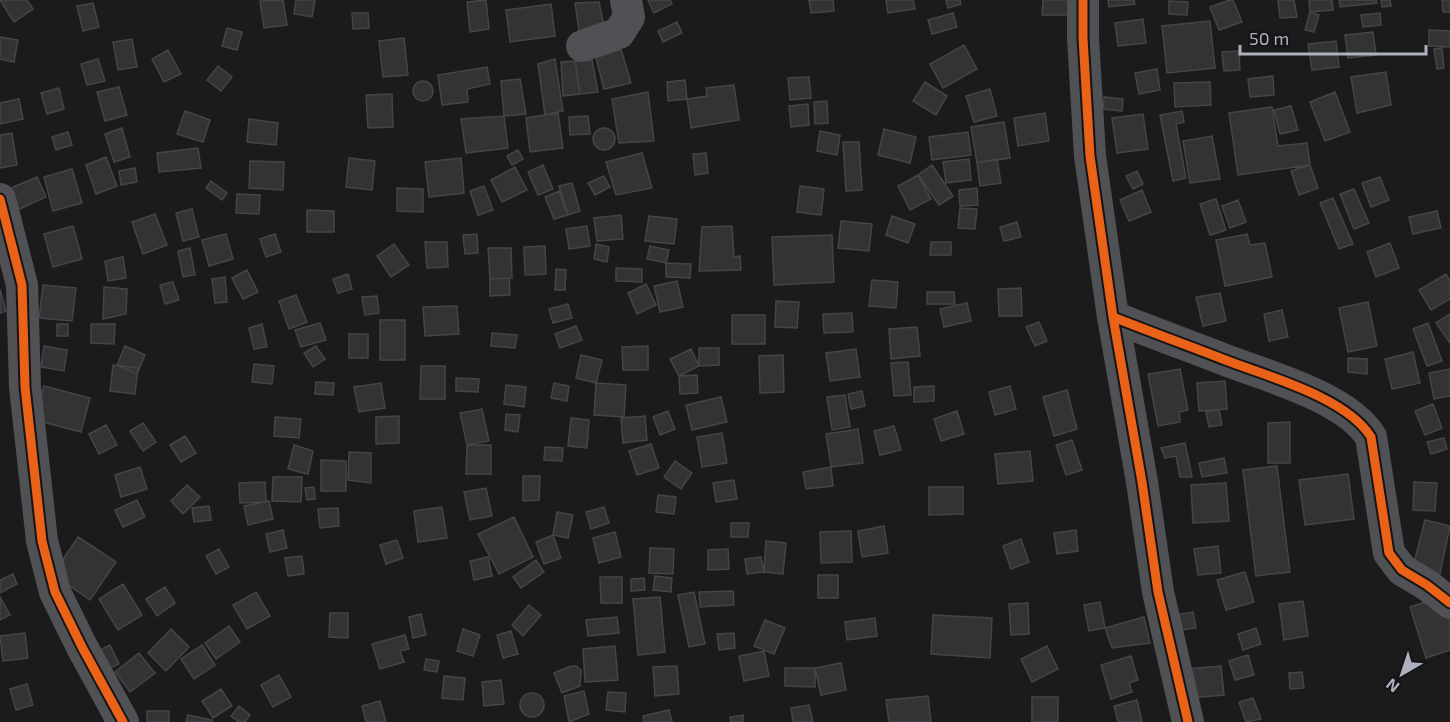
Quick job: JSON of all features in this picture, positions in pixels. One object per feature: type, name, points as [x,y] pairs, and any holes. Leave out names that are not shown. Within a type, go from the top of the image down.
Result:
[{"type":"street","points":[[582,46],[619,33],[629,17],[626,0]]},
{"type":"street","points":[[1083,0],[1090,156],[1113,317],[1142,482],[1158,592],[1188,722]]},
{"type":"street","points":[[0,199],[22,285],[25,387],[42,541],[55,592],[123,722]]},
{"type":"street","points":[[1113,317],[1312,393],[1353,416],[1371,437],[1389,554],[1402,570],[1427,585],[1450,603]]},
{"type":"building","points":[[0,0],[27,0],[33,9],[14,22]]},
{"type":"building","points":[[283,0],[287,25],[264,28],[260,1]]},
{"type":"building","points":[[296,0],[315,0],[312,17],[294,14]]},
{"type":"building","points":[[486,0],[489,29],[470,32],[467,2]]},
{"type":"building","points":[[648,0],[670,0],[672,4],[654,13]]},
{"type":"building","points":[[809,0],[833,0],[834,11],[811,13]]},
{"type":"building","points":[[886,0],[913,0],[915,9],[888,13]]},
{"type":"building","points":[[946,0],[960,0],[961,4],[948,8]]},
{"type":"building","points":[[1043,0],[1068,0],[1068,15],[1042,15]]},
{"type":"building","points":[[1108,0],[1134,0],[1135,4],[1109,7]]},
{"type":"building","points":[[1233,0],[1242,22],[1219,30],[1210,7]]},
{"type":"building","points":[[1278,0],[1294,0],[1297,17],[1280,18]]},
{"type":"building","points":[[1309,0],[1332,0],[1333,10],[1310,12]]},
{"type":"building","points":[[1339,0],[1376,0],[1377,3],[1340,7]]},
{"type":"building","points":[[1381,0],[1390,0],[1391,6],[1382,7]]},
{"type":"building","points":[[1442,0],[1450,0],[1450,12],[1443,12]]},
{"type":"building","points":[[1169,1],[1188,2],[1187,15],[1169,14]]},
{"type":"building","points":[[599,2],[605,31],[579,31],[575,3]]},
{"type":"building","points":[[93,3],[99,27],[83,31],[77,6]]},
{"type":"building","points":[[551,4],[555,36],[510,42],[506,10]]},
{"type":"building","points":[[1310,12],[1319,15],[1314,32],[1305,30]]},
{"type":"building","points":[[352,13],[368,13],[369,28],[353,29]]},
{"type":"building","points":[[953,13],[957,27],[932,34],[928,20]]},
{"type":"building","points":[[1380,13],[1381,25],[1363,27],[1361,15]]},
{"type":"building","points":[[1143,19],[1146,43],[1118,46],[1115,23]]},
{"type":"building","points":[[1210,21],[1215,68],[1167,73],[1162,26]]},
{"type":"building","points":[[677,22],[682,33],[663,42],[658,31]]},
{"type":"building","points":[[227,28],[242,32],[237,50],[222,46]]},
{"type":"building","points":[[1429,30],[1450,31],[1450,47],[1429,46]]},
{"type":"building","points":[[1373,32],[1376,55],[1348,58],[1345,35]]},
{"type":"building","points":[[0,37],[18,40],[14,62],[0,59]]},
{"type":"building","points":[[404,38],[408,75],[383,77],[379,41]]},
{"type":"building","points":[[132,39],[137,67],[118,70],[113,42]]},
{"type":"building","points":[[1336,41],[1339,67],[1312,70],[1308,44]]},
{"type":"building","points":[[964,45],[977,69],[943,88],[930,64]]},
{"type":"building","points":[[1442,48],[1444,68],[1437,69],[1434,49]]},
{"type":"building","points":[[621,49],[631,83],[604,89],[596,58]]},
{"type":"building","points":[[168,50],[181,74],[164,82],[152,59]]},
{"type":"building","points":[[1239,51],[1240,70],[1224,71],[1222,52]]},
{"type":"building","points":[[98,59],[105,81],[87,85],[81,64]]},
{"type":"building","points":[[555,59],[563,111],[545,115],[538,64]]},
{"type":"building","points":[[592,60],[598,92],[580,94],[575,61]]},
{"type":"building","points":[[575,61],[580,94],[563,96],[561,62]]},
{"type":"building","points":[[218,66],[232,77],[221,91],[207,80]]},
{"type":"building","points":[[487,67],[490,84],[467,89],[468,102],[442,105],[438,75]]},
{"type":"building","points":[[1157,69],[1160,90],[1139,94],[1135,73]]},
{"type":"building","points":[[1386,72],[1391,105],[1357,113],[1351,77]]},
{"type":"building","points":[[1273,76],[1274,95],[1250,97],[1248,79]]},
{"type":"building","points":[[809,77],[811,98],[790,100],[788,78]]},
{"type":"building","points":[[520,79],[526,114],[504,116],[501,81]]},
{"type":"building","points":[[685,80],[687,99],[668,101],[667,82]]},
{"type":"building","points":[[423,81],[430,84],[433,91],[430,98],[423,101],[416,98],[413,91],[416,84]]},
{"type":"building","points":[[925,82],[947,96],[936,115],[913,101]]},
{"type":"building","points":[[1210,82],[1211,105],[1175,107],[1174,83]]},
{"type":"building","points":[[734,85],[739,120],[691,128],[687,99],[707,96],[706,88]]},
{"type":"building","points":[[119,87],[127,115],[105,121],[97,92]]},
{"type":"building","points":[[59,88],[64,109],[47,114],[41,93]]},
{"type":"building","points":[[990,89],[997,116],[974,122],[966,96]]},
{"type":"building","points":[[648,92],[654,141],[619,143],[612,99]]},
{"type":"building","points":[[1335,92],[1350,132],[1325,141],[1310,102]]},
{"type":"building","points":[[392,94],[393,127],[368,128],[366,95]]},
{"type":"building","points":[[1104,97],[1123,99],[1122,111],[1103,109]]},
{"type":"building","points":[[19,99],[23,119],[0,124],[0,103]]},
{"type":"building","points":[[827,101],[828,123],[815,124],[814,102]]},
{"type":"building","points":[[808,104],[809,125],[791,127],[789,106]]},
{"type":"building","points":[[1291,106],[1298,130],[1280,134],[1274,110]]},
{"type":"building","points":[[1272,107],[1278,146],[1307,143],[1310,165],[1238,175],[1229,113]]},
{"type":"building","points":[[185,111],[210,120],[203,142],[177,134]]},
{"type":"building","points":[[1182,111],[1184,122],[1176,124],[1186,178],[1173,181],[1160,115]]},
{"type":"building","points":[[558,113],[563,148],[530,152],[526,118]]},
{"type":"building","points":[[1045,113],[1049,141],[1018,146],[1014,118]]},
{"type":"building","points":[[1143,114],[1148,149],[1117,153],[1112,118]]},
{"type":"building","points":[[504,116],[508,148],[466,153],[461,119]]},
{"type":"building","points":[[588,116],[590,134],[570,135],[569,117]]},
{"type":"building","points":[[249,119],[278,123],[276,145],[247,142]]},
{"type":"building","points":[[1004,122],[1010,158],[977,163],[971,127]]},
{"type":"building","points":[[122,128],[130,157],[114,162],[105,134]]},
{"type":"building","points":[[604,128],[612,131],[615,139],[612,147],[604,150],[596,147],[593,139],[596,131]]},
{"type":"building","points":[[884,129],[916,137],[910,163],[878,155]]},
{"type":"building","points":[[820,131],[840,135],[837,155],[817,151]]},
{"type":"building","points":[[68,132],[72,145],[56,150],[52,137]]},
{"type":"building","points":[[968,132],[971,155],[932,160],[929,137]]},
{"type":"building","points":[[12,133],[17,165],[0,168],[0,135]]},
{"type":"building","points":[[1212,136],[1220,179],[1190,183],[1183,141]]},
{"type":"building","points":[[843,142],[859,142],[862,190],[846,191]]},
{"type":"building","points":[[198,148],[201,168],[159,172],[157,153]]},
{"type":"building","points":[[518,150],[523,159],[512,165],[507,156]]},
{"type":"building","points":[[642,153],[652,188],[616,195],[606,162]]},
{"type":"building","points":[[706,153],[708,173],[695,175],[693,154]]},
{"type":"building","points":[[106,157],[117,186],[96,194],[86,165]]},
{"type":"building","points":[[349,158],[375,161],[372,190],[346,187]]},
{"type":"building","points":[[461,158],[464,193],[429,197],[425,162]]},
{"type":"building","points":[[969,159],[971,180],[946,183],[943,162]]},
{"type":"building","points":[[997,159],[1001,183],[980,186],[977,163]]},
{"type":"building","points":[[250,161],[284,162],[283,190],[249,188]]},
{"type":"building","points":[[543,165],[553,189],[538,195],[528,172]]},
{"type":"building","points":[[932,165],[953,196],[939,205],[918,175]]},
{"type":"building","points":[[1310,165],[1318,188],[1299,195],[1291,171]]},
{"type":"building","points":[[515,167],[527,190],[502,202],[491,180]]},
{"type":"building","points":[[135,168],[137,182],[121,185],[119,171]]},
{"type":"building","points":[[72,169],[82,203],[53,211],[44,177]]},
{"type":"building","points":[[1137,171],[1143,184],[1133,189],[1126,176]]},
{"type":"building","points":[[918,175],[931,199],[910,210],[898,186]]},
{"type":"building","points":[[604,176],[610,187],[595,195],[588,183]]},
{"type":"building","points":[[37,177],[46,197],[13,212],[4,191]]},
{"type":"building","points":[[1380,177],[1389,200],[1371,207],[1362,183]]},
{"type":"building","points":[[211,181],[227,193],[222,200],[206,188]]},
{"type":"building","points":[[572,183],[580,211],[568,215],[559,186]]},
{"type":"building","points":[[484,186],[493,210],[478,215],[470,191]]},
{"type":"building","points":[[800,186],[824,189],[821,215],[797,212]]},
{"type":"building","points":[[397,188],[423,189],[423,212],[397,211]]},
{"type":"building","points":[[977,188],[978,205],[960,206],[959,190]]},
{"type":"building","points":[[1354,189],[1369,223],[1354,229],[1340,194]]},
{"type":"building","points":[[1142,190],[1151,212],[1129,221],[1120,200]]},
{"type":"building","points":[[559,191],[568,215],[554,219],[545,197]]},
{"type":"building","points":[[237,194],[260,195],[259,214],[236,213]]},
{"type":"building","points":[[1333,198],[1353,244],[1339,249],[1320,203]]},
{"type":"building","points":[[1216,199],[1226,230],[1210,235],[1200,204]]},
{"type":"building","points":[[1238,200],[1246,222],[1230,228],[1222,206]]},
{"type":"building","points":[[960,208],[977,209],[975,229],[958,228]]},
{"type":"building","points":[[192,209],[199,237],[183,241],[176,213]]},
{"type":"building","points":[[307,210],[334,211],[334,232],[307,232]]},
{"type":"building","points":[[1437,211],[1441,228],[1413,234],[1409,217]]},
{"type":"building","points":[[155,214],[167,245],[143,254],[132,222]]},
{"type":"building","points":[[621,215],[623,239],[597,241],[594,218]]},
{"type":"building","points":[[649,216],[677,219],[674,244],[645,241]]},
{"type":"building","points":[[892,216],[915,224],[908,243],[886,235]]},
{"type":"building","points":[[841,221],[872,224],[869,251],[838,248]]},
{"type":"building","points":[[1017,222],[1021,237],[1004,241],[1000,227]]},
{"type":"building","points":[[73,226],[82,259],[53,267],[44,234]]},
{"type":"building","points":[[587,226],[590,246],[569,249],[566,229]]},
{"type":"building","points":[[732,226],[734,257],[740,256],[741,270],[699,271],[702,227]]},
{"type":"building","points":[[226,234],[233,259],[209,266],[202,240]]},
{"type":"building","points":[[275,234],[281,252],[266,257],[260,239]]},
{"type":"building","points":[[477,234],[478,253],[465,254],[463,235]]},
{"type":"building","points":[[1247,234],[1250,245],[1265,243],[1272,277],[1225,286],[1216,240]]},
{"type":"building","points":[[832,235],[834,282],[774,285],[772,237]]},
{"type":"building","points":[[425,242],[447,242],[448,267],[427,268]]},
{"type":"building","points":[[931,242],[951,242],[951,255],[930,255]]},
{"type":"building","points":[[1390,243],[1399,268],[1376,277],[1367,252]]},
{"type":"building","points":[[394,244],[409,265],[391,277],[377,256]]},
{"type":"building","points":[[596,244],[609,247],[607,262],[594,259]]},
{"type":"building","points":[[545,246],[546,274],[525,275],[524,247]]},
{"type":"building","points":[[650,246],[669,250],[666,263],[647,259]]},
{"type":"building","points":[[190,248],[195,275],[183,277],[178,251]]},
{"type":"building","points":[[488,248],[511,248],[512,278],[490,279]]},
{"type":"building","points":[[123,257],[126,278],[108,281],[105,261]]},
{"type":"building","points":[[666,263],[691,264],[690,278],[666,277]]},
{"type":"building","points":[[616,268],[642,269],[642,282],[616,281]]},
{"type":"building","points":[[556,269],[566,270],[565,290],[555,290]]},
{"type":"building","points":[[247,270],[258,292],[243,299],[232,278]]},
{"type":"building","points":[[348,274],[352,289],[338,293],[333,279]]},
{"type":"building","points":[[1446,274],[1450,281],[1450,299],[1431,310],[1419,290]]},
{"type":"building","points":[[225,277],[227,302],[215,303],[212,279]]},
{"type":"building","points":[[509,278],[510,295],[490,296],[490,279]]},
{"type":"building","points":[[872,280],[898,282],[896,308],[869,306]]},
{"type":"building","points":[[677,281],[683,307],[660,312],[654,286]]},
{"type":"building","points":[[173,282],[179,300],[165,304],[160,285]]},
{"type":"building","points":[[646,284],[656,305],[637,314],[628,293]]},
{"type":"building","points":[[43,285],[76,288],[72,321],[39,318]]},
{"type":"building","points":[[104,287],[127,289],[126,314],[103,319]]},
{"type":"building","points":[[1021,288],[1022,316],[999,316],[998,289]]},
{"type":"building","points":[[0,289],[6,311],[0,313]]},
{"type":"building","points":[[927,292],[954,292],[955,304],[927,304]]},
{"type":"building","points":[[1220,293],[1226,321],[1203,326],[1196,297]]},
{"type":"building","points":[[296,295],[307,322],[289,329],[279,301]]},
{"type":"building","points":[[377,296],[379,313],[365,315],[362,297]]},
{"type":"building","points":[[776,301],[799,302],[797,328],[775,327]]},
{"type":"building","points":[[1368,302],[1377,346],[1348,352],[1339,308]]},
{"type":"building","points":[[967,303],[971,321],[944,327],[940,309]]},
{"type":"building","points":[[568,304],[572,318],[553,323],[549,309]]},
{"type":"building","points":[[457,306],[459,334],[425,336],[423,307]]},
{"type":"building","points":[[1282,310],[1288,337],[1269,341],[1264,314]]},
{"type":"building","points":[[852,313],[853,332],[824,333],[823,314]]},
{"type":"building","points":[[1450,314],[1450,343],[1436,323]]},
{"type":"building","points":[[732,315],[765,315],[765,344],[732,344]]},
{"type":"building","points":[[380,320],[405,320],[405,360],[380,360]]},
{"type":"building","points":[[1039,322],[1047,341],[1035,346],[1026,327]]},
{"type":"building","points":[[320,323],[326,340],[301,347],[295,330]]},
{"type":"building","points":[[1428,323],[1442,361],[1427,366],[1413,329]]},
{"type":"building","points":[[57,324],[68,324],[68,336],[57,336]]},
{"type":"building","points":[[91,324],[115,324],[114,344],[91,343]]},
{"type":"building","points":[[262,324],[267,347],[254,349],[249,328]]},
{"type":"building","points":[[576,326],[582,340],[560,348],[555,334]]},
{"type":"building","points":[[917,327],[920,356],[891,359],[889,329]]},
{"type":"building","points":[[492,333],[517,335],[515,348],[491,346]]},
{"type":"building","points":[[349,334],[368,334],[368,358],[349,358]]},
{"type":"building","points":[[44,346],[67,350],[64,371],[41,367]]},
{"type":"building","points":[[125,346],[145,355],[137,374],[117,365]]},
{"type":"building","points":[[316,346],[325,359],[313,367],[304,353]]},
{"type":"building","points":[[648,346],[648,370],[623,370],[622,347]]},
{"type":"building","points":[[699,348],[719,348],[719,365],[699,366]]},
{"type":"building","points":[[691,349],[699,366],[679,376],[670,359]]},
{"type":"building","points":[[856,349],[860,377],[830,381],[826,353]]},
{"type":"building","points":[[1413,352],[1420,383],[1392,389],[1385,359]]},
{"type":"building","points":[[581,355],[602,360],[596,383],[576,378]]},
{"type":"building","points":[[783,355],[784,392],[760,393],[759,356]]},
{"type":"building","points":[[1348,358],[1367,359],[1367,374],[1348,372]]},
{"type":"building","points":[[908,362],[911,395],[894,396],[891,363]]},
{"type":"building","points":[[254,364],[274,366],[272,384],[252,382]]},
{"type":"building","points":[[113,365],[138,368],[135,394],[110,391]]},
{"type":"building","points":[[421,366],[445,366],[445,399],[420,399]]},
{"type":"building","points":[[1180,369],[1188,410],[1179,412],[1180,422],[1158,426],[1148,374]]},
{"type":"building","points":[[1450,369],[1450,396],[1434,399],[1429,373]]},
{"type":"building","points":[[697,375],[698,393],[680,394],[679,376]]},
{"type":"building","points":[[456,378],[479,379],[478,392],[456,391]]},
{"type":"building","points":[[1225,381],[1227,409],[1199,411],[1197,383]]},
{"type":"building","points":[[316,382],[334,383],[333,395],[315,394]]},
{"type":"building","points":[[381,383],[385,408],[359,412],[354,387]]},
{"type":"building","points":[[554,383],[569,386],[567,401],[551,398]]},
{"type":"building","points":[[596,383],[626,385],[624,417],[594,415]]},
{"type":"building","points":[[506,385],[526,387],[524,407],[504,404]]},
{"type":"building","points":[[44,386],[90,398],[81,432],[35,420]]},
{"type":"building","points":[[934,386],[934,401],[914,402],[914,387]]},
{"type":"building","points":[[1010,386],[1016,409],[995,415],[989,392]]},
{"type":"building","points":[[1067,390],[1077,429],[1054,436],[1043,397]]},
{"type":"building","points":[[862,391],[865,406],[851,409],[848,394]]},
{"type":"building","points":[[845,395],[850,427],[832,430],[827,397]]},
{"type":"building","points":[[721,397],[727,422],[692,430],[686,405]]},
{"type":"building","points":[[1433,404],[1442,428],[1425,435],[1415,411]]},
{"type":"building","points":[[482,409],[489,441],[467,445],[460,413]]},
{"type":"building","points":[[1219,410],[1222,425],[1209,427],[1206,412]]},
{"type":"building","points":[[668,411],[675,429],[660,435],[653,417]]},
{"type":"building","points":[[957,411],[964,434],[941,441],[934,419]]},
{"type":"building","points":[[506,414],[520,415],[518,432],[505,430]]},
{"type":"building","points":[[399,416],[399,443],[376,444],[376,417]]},
{"type":"building","points":[[645,416],[647,440],[623,443],[621,418]]},
{"type":"building","points":[[275,417],[301,419],[299,438],[274,436]]},
{"type":"building","points":[[571,418],[589,420],[587,448],[568,446]]},
{"type":"building","points":[[1290,422],[1290,463],[1268,463],[1268,423]]},
{"type":"building","points":[[143,423],[156,442],[143,451],[130,431]]},
{"type":"building","points":[[106,425],[117,445],[99,454],[89,434]]},
{"type":"building","points":[[894,426],[901,450],[880,455],[874,431]]},
{"type":"building","points":[[858,429],[863,463],[831,467],[826,434]]},
{"type":"building","points":[[722,433],[727,463],[702,467],[697,437]]},
{"type":"building","points":[[185,436],[196,453],[181,462],[170,445]]},
{"type":"building","points":[[1444,438],[1447,449],[1431,454],[1427,442]]},
{"type":"building","points":[[1072,440],[1082,470],[1066,475],[1056,445]]},
{"type":"building","points":[[1185,443],[1192,477],[1180,477],[1176,456],[1165,458],[1161,448]]},
{"type":"building","points":[[651,444],[659,468],[637,475],[629,451]]},
{"type":"building","points":[[294,445],[313,451],[308,474],[288,469]]},
{"type":"building","points":[[467,445],[491,445],[491,474],[466,474]]},
{"type":"building","points":[[545,447],[563,448],[562,461],[544,460]]},
{"type":"building","points":[[1030,451],[1033,481],[998,484],[995,454]]},
{"type":"building","points":[[349,452],[371,453],[371,483],[348,480]]},
{"type":"building","points":[[1224,458],[1227,473],[1202,477],[1199,463]]},
{"type":"building","points":[[321,460],[346,461],[346,491],[321,491]]},
{"type":"building","points":[[675,461],[692,473],[681,489],[664,477]]},
{"type":"building","points":[[1277,466],[1290,572],[1256,576],[1243,470]]},
{"type":"building","points":[[140,467],[147,489],[121,497],[115,475]]},
{"type":"building","points":[[831,467],[833,486],[806,489],[803,472]]},
{"type":"building","points":[[1348,474],[1354,519],[1305,525],[1299,480]]},
{"type":"building","points":[[523,476],[540,476],[539,500],[523,501]]},
{"type":"building","points":[[273,477],[302,477],[301,502],[272,501]]},
{"type":"building","points":[[734,480],[737,499],[716,502],[713,483]]},
{"type":"building","points":[[265,482],[266,502],[240,503],[239,483]]},
{"type":"building","points":[[1414,482],[1437,483],[1435,511],[1413,510]]},
{"type":"building","points":[[1226,483],[1229,521],[1193,523],[1191,485]]},
{"type":"building","points":[[187,485],[200,497],[183,514],[171,501]]},
{"type":"building","points":[[314,487],[315,499],[307,500],[305,488]]},
{"type":"building","points":[[929,487],[963,487],[963,514],[929,515]]},
{"type":"building","points":[[486,488],[492,516],[470,520],[464,492]]},
{"type":"building","points":[[658,495],[676,497],[674,514],[656,512]]},
{"type":"building","points":[[137,500],[145,517],[123,527],[115,510]]},
{"type":"building","points":[[269,501],[273,519],[248,525],[244,506]]},
{"type":"building","points":[[209,506],[211,520],[194,522],[192,508]]},
{"type":"building","points":[[442,507],[447,538],[418,542],[414,511]]},
{"type":"building","points":[[604,507],[609,523],[591,529],[586,512]]},
{"type":"building","points":[[338,508],[339,526],[320,528],[318,509]]},
{"type":"building","points":[[557,512],[573,515],[568,538],[553,535]]},
{"type":"building","points":[[514,517],[533,557],[499,574],[478,534]]},
{"type":"building","points":[[1425,520],[1450,526],[1439,578],[1412,571]]},
{"type":"building","points":[[731,523],[749,523],[748,537],[731,537]]},
{"type":"building","points":[[884,526],[888,553],[862,557],[858,531]]},
{"type":"building","points":[[283,530],[287,548],[270,552],[266,534]]},
{"type":"building","points":[[1076,530],[1078,551],[1057,554],[1054,533]]},
{"type":"building","points":[[851,531],[852,562],[821,563],[820,532]]},
{"type":"building","points":[[615,532],[621,557],[599,563],[593,538]]},
{"type":"building","points":[[553,535],[561,558],[544,564],[536,542]]},
{"type":"building","points":[[78,537],[116,562],[90,600],[53,574]]},
{"type":"building","points":[[1021,539],[1029,562],[1011,569],[1003,546]]},
{"type":"building","points":[[397,540],[403,558],[386,564],[380,545]]},
{"type":"building","points":[[766,541],[786,543],[783,574],[764,572]]},
{"type":"building","points":[[1218,546],[1221,573],[1198,575],[1194,549]]},
{"type":"building","points":[[650,548],[674,549],[673,574],[649,573]]},
{"type":"building","points":[[219,549],[229,567],[216,574],[206,556]]},
{"type":"building","points":[[728,549],[729,569],[708,570],[708,550]]},
{"type":"building","points":[[302,556],[304,574],[288,576],[285,558]]},
{"type":"building","points":[[488,557],[492,576],[474,580],[470,561]]},
{"type":"building","points":[[761,557],[764,572],[747,574],[745,559]]},
{"type":"building","points":[[536,560],[544,572],[521,588],[513,577]]},
{"type":"building","points":[[1245,572],[1254,602],[1226,610],[1217,580]]},
{"type":"building","points":[[13,574],[17,584],[0,593],[0,580]]},
{"type":"building","points":[[818,575],[838,575],[838,598],[818,598]]},
{"type":"building","points":[[655,576],[672,578],[671,592],[653,590]]},
{"type":"building","points":[[600,577],[622,577],[622,603],[601,603]]},
{"type":"building","points":[[644,578],[645,590],[631,591],[631,579]]},
{"type":"building","points":[[123,584],[142,615],[118,630],[99,599]]},
{"type":"building","points":[[165,587],[175,603],[157,616],[146,599]]},
{"type":"building","points":[[733,591],[734,605],[700,607],[699,592]]},
{"type":"building","points":[[256,592],[270,616],[247,629],[233,605]]},
{"type":"building","points":[[694,592],[705,644],[689,647],[678,595]]},
{"type":"building","points":[[0,597],[10,615],[0,620]]},
{"type":"building","points":[[660,597],[665,652],[638,655],[633,599]]},
{"type":"building","points":[[1441,597],[1450,624],[1450,650],[1426,658],[1410,607]]},
{"type":"building","points":[[1303,601],[1308,636],[1284,640],[1279,604]]},
{"type":"building","points":[[1100,602],[1105,628],[1089,631],[1084,605]]},
{"type":"building","points":[[1028,603],[1029,634],[1011,635],[1009,604]]},
{"type":"building","points":[[529,605],[541,615],[523,636],[512,625]]},
{"type":"building","points":[[1193,612],[1196,628],[1173,631],[1170,616]]},
{"type":"building","points":[[330,613],[348,613],[348,638],[329,637]]},
{"type":"building","points":[[421,614],[426,635],[413,638],[409,617]]},
{"type":"building","points":[[933,615],[992,618],[990,658],[931,654]]},
{"type":"building","points":[[617,617],[619,633],[588,636],[586,620]]},
{"type":"building","points":[[1144,617],[1150,643],[1112,648],[1105,628]]},
{"type":"building","points":[[875,618],[877,636],[847,640],[845,622]]},
{"type":"building","points":[[765,620],[785,628],[774,654],[754,646]]},
{"type":"building","points":[[229,626],[240,642],[216,659],[205,643]]},
{"type":"building","points":[[1256,628],[1261,644],[1243,650],[1238,634]]},
{"type":"building","points":[[171,629],[189,647],[166,671],[148,653]]},
{"type":"building","points":[[463,629],[480,635],[473,656],[457,651]]},
{"type":"building","points":[[511,631],[518,654],[503,658],[497,635]]},
{"type":"building","points":[[25,633],[28,658],[3,661],[0,636]]},
{"type":"building","points":[[734,633],[735,648],[719,650],[717,634]]},
{"type":"building","points":[[405,635],[409,649],[400,651],[404,662],[380,669],[372,644]]},
{"type":"building","points":[[110,645],[119,664],[99,673],[91,654]]},
{"type":"building","points":[[202,645],[215,665],[194,679],[181,659]]},
{"type":"building","points":[[615,646],[618,680],[585,682],[583,649]]},
{"type":"building","points":[[1047,646],[1058,669],[1032,682],[1021,659]]},
{"type":"building","points":[[764,651],[769,676],[744,681],[739,656]]},
{"type":"building","points":[[139,653],[155,673],[130,692],[115,672]]},
{"type":"building","points":[[1248,655],[1254,675],[1235,680],[1229,661]]},
{"type":"building","points":[[1131,656],[1138,680],[1129,683],[1132,692],[1111,699],[1101,665]]},
{"type":"building","points":[[426,659],[439,661],[437,672],[424,670]]},
{"type":"building","points":[[841,663],[846,690],[821,695],[815,668]]},
{"type":"building","points":[[576,666],[581,670],[580,686],[562,693],[554,673]]},
{"type":"building","points":[[677,666],[679,694],[655,696],[653,667]]},
{"type":"building","points":[[1221,666],[1224,695],[1190,698],[1187,669]]},
{"type":"building","points":[[785,668],[815,668],[815,687],[785,686]]},
{"type":"building","points":[[1302,672],[1304,688],[1290,689],[1289,673]]},
{"type":"building","points":[[279,675],[291,697],[273,707],[261,685]]},
{"type":"building","points":[[444,676],[465,678],[463,700],[442,698]]},
{"type":"building","points":[[501,680],[504,704],[484,706],[482,682]]},
{"type":"building","points":[[27,684],[33,705],[16,710],[10,689]]},
{"type":"building","points":[[221,689],[232,706],[213,718],[202,701]]},
{"type":"building","points":[[584,691],[589,714],[569,722],[564,696]]},
{"type":"building","points":[[608,692],[626,693],[625,712],[606,710]]},
{"type":"building","points":[[532,693],[541,696],[544,705],[541,714],[532,717],[523,714],[520,705],[523,696]]},
{"type":"building","points":[[928,696],[931,722],[889,722],[886,700]]},
{"type":"building","points":[[1032,697],[1058,697],[1058,722],[1032,722]]},
{"type":"building","points":[[1253,698],[1261,719],[1246,722],[1239,702]]},
{"type":"building","points":[[1137,700],[1142,722],[1118,722],[1114,706]]},
{"type":"building","points":[[380,701],[386,722],[366,722],[362,706]]},
{"type":"building","points":[[809,705],[813,722],[793,722],[791,708]]},
{"type":"building","points":[[239,706],[250,715],[245,722],[239,722],[231,716]]},
{"type":"building","points":[[669,710],[672,722],[644,722],[643,716]]},
{"type":"building","points":[[147,711],[169,711],[169,722],[147,722]]},
{"type":"building","points":[[188,715],[212,720],[212,722],[186,722]]},
{"type":"building","points":[[743,715],[743,722],[731,722],[730,717]]},
{"type":"cycle path","points":[[1083,0],[1090,156],[1113,317],[1142,482],[1158,592],[1188,722]]},
{"type":"cycle path","points":[[0,199],[22,285],[25,387],[42,541],[55,592],[123,722]]},
{"type":"cycle path","points":[[1113,317],[1306,390],[1326,400],[1360,423],[1371,437],[1389,553],[1402,570],[1427,585],[1450,603]]}]
